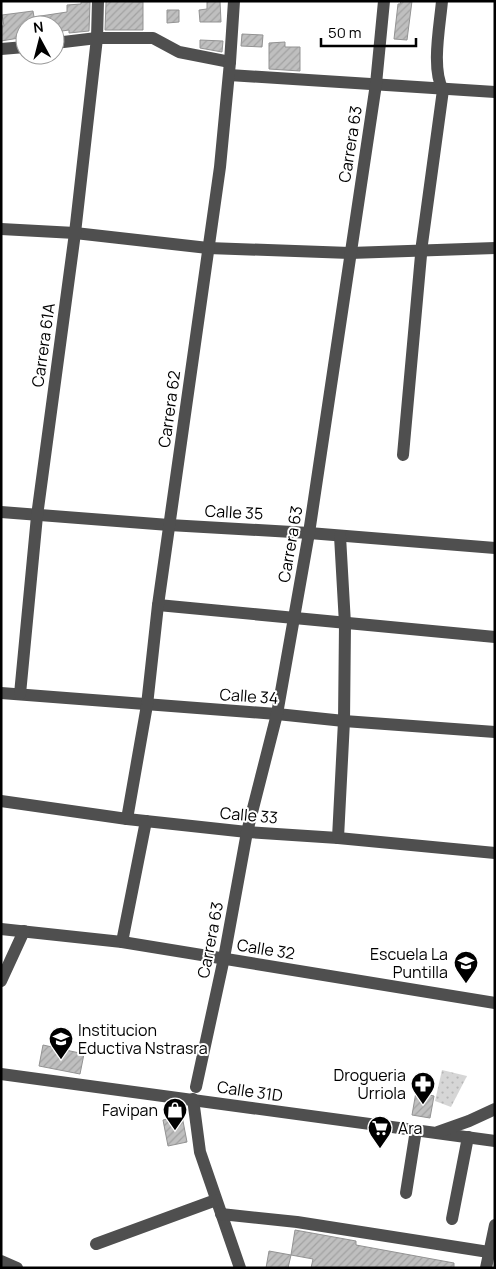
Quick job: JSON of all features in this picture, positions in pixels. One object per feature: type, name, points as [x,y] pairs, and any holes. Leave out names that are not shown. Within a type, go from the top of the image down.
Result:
[{"type":"street","name":"Carrera 61A","points":[[20,694],[37,516],[75,233],[97,38],[98,1]]},
{"type":"street","name":"Carrera 62","points":[[127,819],[147,705],[158,605],[220,167],[234,1]]},
{"type":"street","name":"Carrera 63","points":[[240,1268],[200,1152],[194,1093],[224,958],[247,832],[277,714],[309,533],[376,84],[384,1]]},
{"type":"street","points":[[403,454],[422,251],[443,90],[439,82],[437,51],[442,1]]},
{"type":"street","points":[[65,42],[97,38],[153,38],[179,52],[230,62]]},
{"type":"street","points":[[1,49],[15,47]]},
{"type":"street","points":[[229,75],[495,92]]},
{"type":"street","points":[[1,229],[75,233],[208,248],[350,253],[495,248]]},
{"type":"street","name":"Calle 35","points":[[1,512],[495,548]]},
{"type":"street","points":[[338,838],[344,721],[344,624],[340,536]]},
{"type":"street","points":[[158,605],[495,638]]},
{"type":"street","name":"Calle 34","points":[[1,693],[495,732]]},
{"type":"street","name":"Calle 33","points":[[1,801],[127,819],[247,832],[338,838],[495,853]]},
{"type":"street","points":[[122,942],[146,821]]},
{"type":"street","name":"Calle 32","points":[[1,930],[122,942],[495,1003]]},
{"type":"street","points":[[1,981],[24,931]]},
{"type":"street","name":"Calle 31D","points":[[1,1074],[194,1093],[416,1130],[495,1141]]},
{"type":"street","points":[[436,1133],[495,1109]]},
{"type":"street","points":[[406,1193],[416,1130]]},
{"type":"street","points":[[452,1220],[468,1137]]},
{"type":"street","points":[[96,1244],[216,1200]]},
{"type":"street","points":[[221,1214],[297,1222],[492,1252]]},
{"type":"street","points":[[486,1268],[492,1252],[495,1225]]},
{"type":"street","points":[[1,1261],[17,1268]]},
{"type":"shaded area","points":[[442,1070],[467,1076],[451,1107],[435,1101]]},
{"type":"building","points":[[207,1],[220,1],[221,22],[200,22],[199,10],[207,9]]},
{"type":"building","points":[[401,1],[412,1],[407,40],[394,39],[398,4]]},
{"type":"building","points":[[81,2],[90,2],[89,31],[69,33],[69,30],[65,31],[65,15],[47,15],[67,12],[67,5],[81,4]]},
{"type":"building","points":[[106,2],[143,2],[143,30],[105,30]]},
{"type":"building","points":[[167,10],[179,10],[179,22],[167,23]]},
{"type":"building","points":[[33,11],[34,15],[15,15],[15,39],[1,41],[1,26],[4,26],[2,15]]},
{"type":"building","points":[[242,34],[263,35],[262,47],[241,46]]},
{"type":"building","points":[[200,40],[223,41],[222,52],[200,48]]},
{"type":"building","points":[[285,42],[285,47],[300,47],[300,71],[269,69],[269,43]]},
{"type":"building","name":"Institucion Eductiva Nstrasra","points":[[43,1045],[84,1054],[80,1074],[39,1066]]},
{"type":"building","name":"Drogueria Urriola","points":[[416,1092],[434,1096],[430,1118],[412,1115]]},
{"type":"building","name":"Favipan","points":[[182,1116],[187,1142],[168,1146],[163,1120]]},
{"type":"building","points":[[295,1230],[356,1241],[356,1245],[454,1263],[454,1268],[311,1268],[313,1259],[291,1255]]},
{"type":"building","points":[[269,1251],[291,1255],[288,1268],[266,1268]]},
{"type":"place","name":"Escuela La Puntilla","points":[[466,984]]},
{"type":"place","name":"Institucion Eductiva Nstrasra","points":[[61,1060]]},
{"type":"place","name":"Drogueria Urriola","points":[[423,1105]]},
{"type":"place","name":"Favipan","points":[[175,1131]]},
{"type":"place","name":"Ara","points":[[380,1149]]}]
